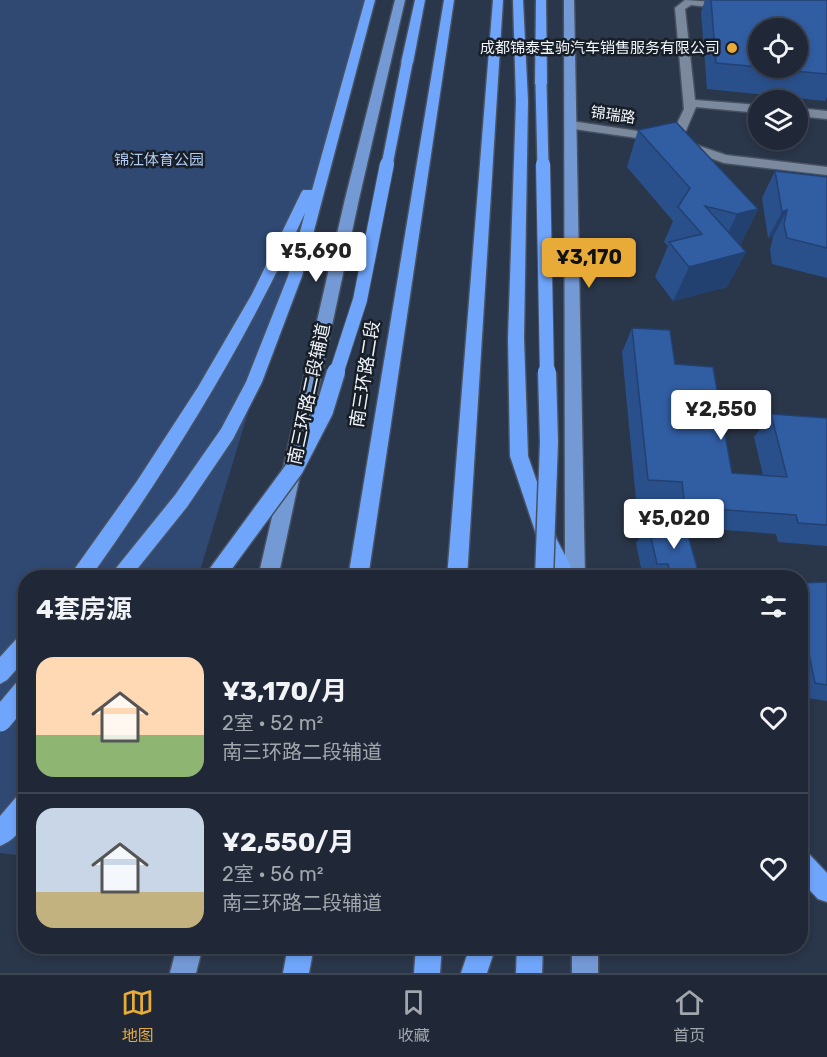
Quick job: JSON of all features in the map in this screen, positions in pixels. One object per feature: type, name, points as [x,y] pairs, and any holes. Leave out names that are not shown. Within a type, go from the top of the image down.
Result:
[{"type":"highway","points":[[125,570],[181,501],[227,434],[254,382],[295,276],[370,0]]},
{"type":"highway","points":[[220,570],[294,469],[324,411],[360,300],[420,0]]},
{"type":"highway","name":"南三环路二段","points":[[359,570],[449,0]]},
{"type":"highway","points":[[458,570],[498,0]]},
{"type":"highway","points":[[518,0],[522,100],[516,338],[519,456],[548,543],[563,570]]},
{"type":"highway","points":[[541,0],[549,442],[544,570]]},
{"type":"highway","points":[[84,570],[115,528],[247,319],[274,271],[331,143]]},
{"type":"highway","points":[[0,673],[18,652]]},
{"type":"highway","points":[[0,721],[18,699]]},
{"type":"highway","points":[[0,721],[18,706]]},
{"type":"highway","points":[[0,834],[18,813]]},
{"type":"highway","points":[[808,871],[827,890]]},
{"type":"highway","points":[[808,880],[827,895]]},
{"type":"highway","points":[[296,973],[300,954]]},
{"type":"highway","points":[[427,973],[428,954]]},
{"type":"highway","points":[[474,973],[480,954]]},
{"type":"highway","points":[[529,973],[530,954]]},
{"type":"main road","name":"南三环路二段辅道","points":[[270,570],[352,199],[400,0]]},
{"type":"main road","points":[[569,0],[575,570]]},
{"type":"main road","points":[[183,973],[188,954]]},
{"type":"street","points":[[675,142],[690,109],[680,8],[689,2],[735,6]]},
{"type":"street","points":[[689,103],[748,108]]},
{"type":"street","points":[[808,113],[827,115]]},
{"type":"street","name":"锦瑞路","points":[[571,125],[675,142],[724,159],[827,171]]},
{"type":"street","points":[[0,707],[18,702]]},
{"type":"green space","name":"锦江体育公园","points":[[0,0],[374,0],[200,570],[18,570],[18,855],[0,853]]},
{"type":"building","points":[[711,0],[827,0],[827,74],[808,72],[808,18],[748,18],[748,66],[716,63]]},
{"type":"building","points":[[676,122],[758,209],[737,214],[705,206],[746,252],[689,267],[669,242],[702,234],[678,207],[690,188],[638,130]]},
{"type":"building","points":[[775,171],[827,177],[827,248],[787,238],[784,224],[787,210],[782,212]]},
{"type":"building","points":[[632,328],[670,330],[675,364],[713,367],[732,473],[787,477],[771,414],[827,418],[827,525],[798,523],[796,515],[685,507],[682,482],[648,480]]},
{"type":"building","points":[[685,524],[698,570],[669,570],[668,564],[657,564],[648,525]]},
{"type":"building","points":[[827,582],[827,685],[815,683],[808,650],[808,583]]},
{"type":"place","name":"成都锦泰宝驹汽车销售服务有限公司","points":[[732,48]]}]
